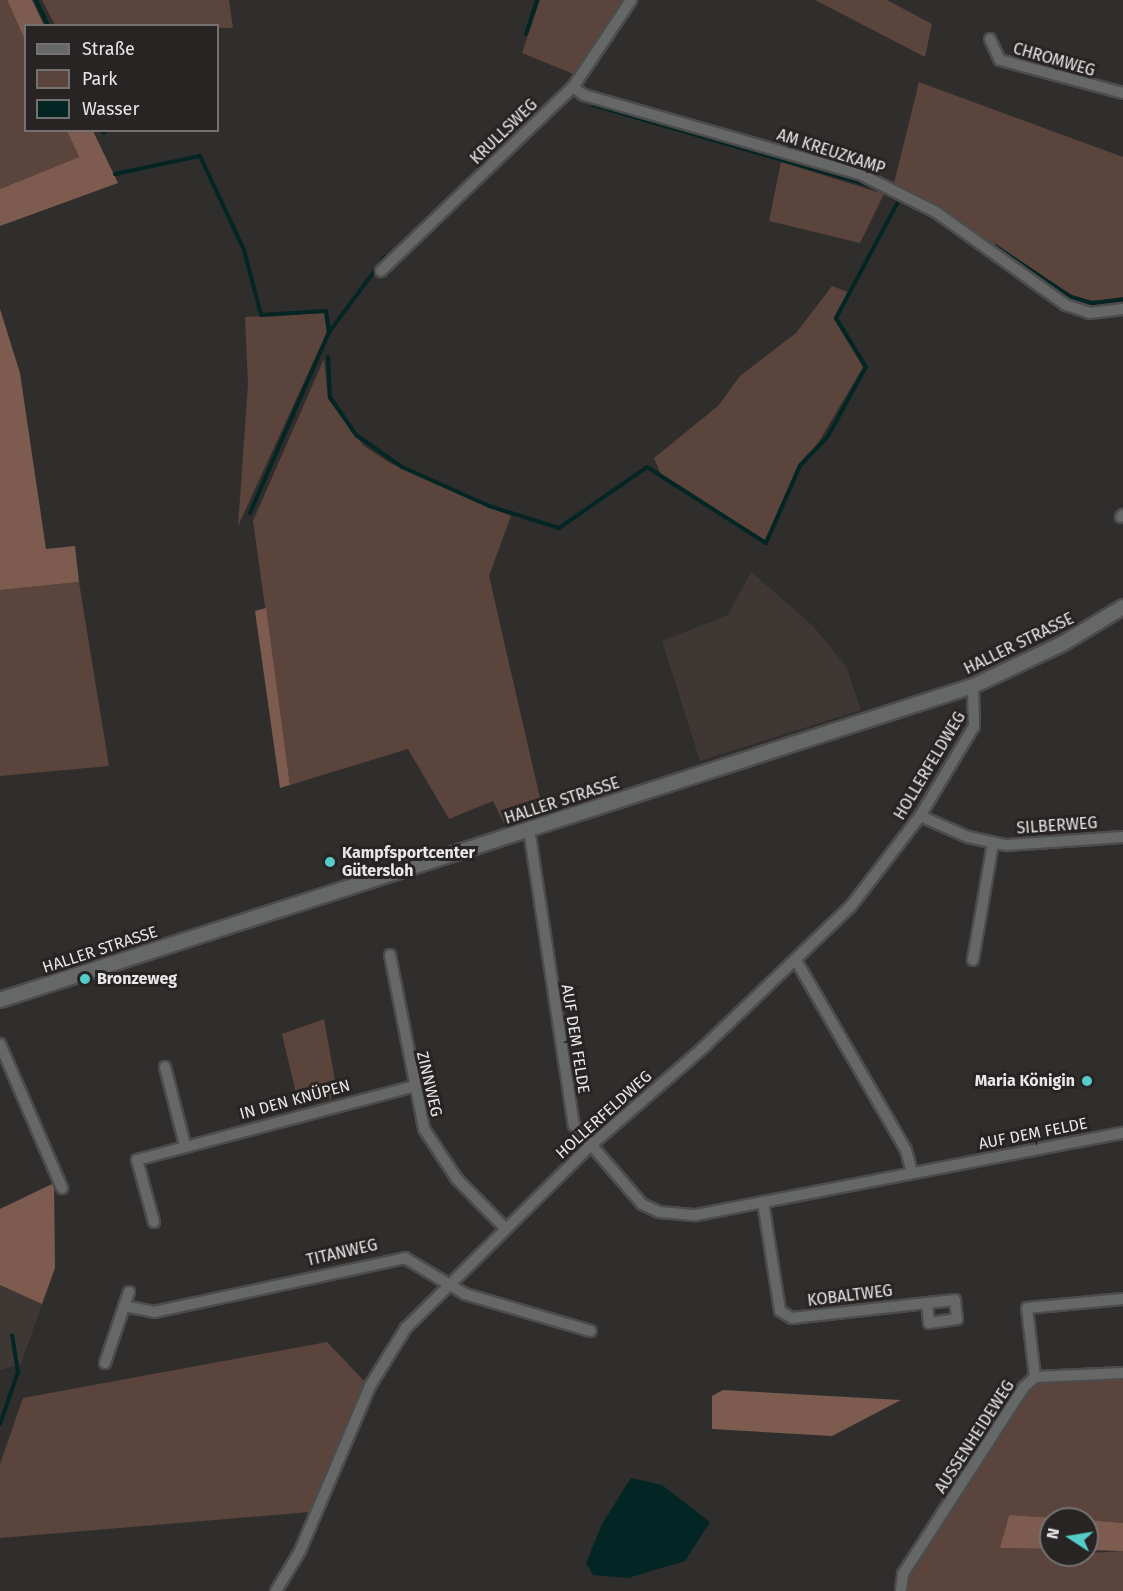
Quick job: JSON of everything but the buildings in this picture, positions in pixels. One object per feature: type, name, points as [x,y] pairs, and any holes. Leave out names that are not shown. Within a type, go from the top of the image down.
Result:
[{"type":"street","name":"KRULLSWEG","points":[[381,271],[573,87],[632,0]]},
{"type":"street","name":"CHROMWEG","points":[[990,39],[1000,60],[1123,93]]},
{"type":"street","name":"AM KREUZKAMP","points":[[573,87],[584,95],[860,174],[936,212],[1066,305],[1090,313],[1123,309]]},
{"type":"street","name":"HALLER STRASSE","points":[[0,1000],[973,686],[1062,644],[1123,607]]},
{"type":"street","name":"HOLLERFELDWEG","points":[[276,1591],[300,1551],[370,1386],[406,1328],[589,1147],[797,962],[851,906],[920,816],[974,726],[973,686]]},
{"type":"street","name":"SILBERWEG","points":[[920,816],[993,843],[1123,837]]},
{"type":"street","name":"AUF DEM FELDE","points":[[529,829],[574,1125],[589,1147],[628,1192],[659,1212],[696,1215],[1123,1133]]},
{"type":"street","points":[[973,960],[993,843]]},
{"type":"street","name":"ZINNWEG","points":[[390,955],[412,1087],[424,1129],[441,1159],[505,1228]]},
{"type":"street","points":[[797,962],[906,1150],[912,1172]]},
{"type":"street","points":[[0,1044],[62,1188]]},
{"type":"street","points":[[165,1067],[185,1145]]},
{"type":"street","name":"IN DEN KNÜPEN","points":[[154,1222],[137,1160],[185,1145],[412,1087]]},
{"type":"street","name":"KOBALTWEG","points":[[763,1202],[780,1311],[792,1318],[927,1303]]},
{"type":"street","name":"TITANWEG","points":[[124,1306],[154,1312],[390,1257],[421,1263],[465,1294],[591,1331]]},
{"type":"street","points":[[105,1364],[129,1292]]},
{"type":"street","points":[[1035,1377],[1027,1308],[1123,1299]]},
{"type":"street","name":"AUSSENHEIDEWEG","points":[[901,1591],[903,1574],[1035,1377],[1123,1373]]},
{"type":"shaded area","points":[[7,0],[32,0],[44,24],[24,24],[24,38]]},
{"type":"shaded area","points":[[67,132],[93,132],[118,183],[0,226],[0,189],[79,157]]},
{"type":"shaded area","points":[[0,309],[20,373],[46,549],[75,546],[79,582],[0,590]]},
{"type":"shaded area","points":[[751,572],[814,627],[846,666],[861,710],[700,761],[662,641],[728,615]]},
{"type":"shaded area","points":[[266,608],[290,785],[280,788],[255,611]]},
{"type":"shaded area","points":[[54,1183],[55,1268],[42,1304],[0,1285],[0,1209]]},
{"type":"shaded area","points":[[0,1285],[42,1304],[21,1364],[0,1370]]},
{"type":"shaded area","points":[[723,1390],[901,1400],[832,1436],[712,1429],[712,1396]]},
{"type":"shaded area","points":[[1009,1515],[1039,1517],[1039,1549],[1000,1548]]},
{"type":"shaded area","points":[[1099,1521],[1123,1523],[1123,1551],[1099,1550]]},
{"type":"green space","points":[[0,0],[7,0],[24,38],[24,132],[67,132],[79,157],[0,189]]},
{"type":"green space","points":[[42,0],[229,0],[233,28],[219,28],[219,24],[54,24]]},
{"type":"green space","points":[[540,0],[626,0],[576,75],[522,53]]},
{"type":"green space","points":[[815,0],[887,0],[932,24],[925,57]]},
{"type":"green space","points":[[919,82],[1123,157],[1123,298],[1092,301],[1072,295],[894,183]]},
{"type":"green space","points":[[781,162],[884,194],[860,243],[769,221]]},
{"type":"green space","points":[[832,286],[848,292],[834,319],[863,367],[818,443],[799,463],[765,540],[661,475],[654,458],[718,406],[740,376],[796,333]]},
{"type":"green space","points":[[324,313],[327,332],[238,526],[248,384],[245,317]]},
{"type":"green space","points":[[324,359],[328,399],[364,446],[390,463],[511,516],[489,576],[543,811],[504,823],[493,801],[449,819],[408,749],[290,785],[253,521]]},
{"type":"green space","points":[[79,582],[109,766],[0,776],[0,590]]},
{"type":"green space","points":[[324,1019],[336,1086],[330,1088],[332,1099],[299,1106],[282,1034]]},
{"type":"green space","points":[[327,1342],[366,1383],[311,1512],[0,1538],[0,1464],[23,1398]]},
{"type":"green space","points":[[1123,1378],[1123,1523],[1099,1521],[1099,1507],[1039,1507],[1039,1517],[1009,1515],[1000,1548],[1039,1549],[1039,1567],[1099,1567],[1099,1552],[1123,1551],[1123,1591],[907,1591],[909,1574],[1027,1392],[1039,1383]]},
{"type":"water","points":[[631,1478],[662,1485],[710,1522],[685,1561],[628,1578],[593,1575],[586,1563],[602,1524]]},
{"type":"waterway","points":[[36,0],[47,24]]},
{"type":"waterway","points":[[526,34],[537,0]]},
{"type":"waterway","points":[[593,105],[875,187]]},
{"type":"waterway","points":[[115,174],[200,156],[244,250],[261,315],[326,311],[329,332]]},
{"type":"waterway","points":[[328,357],[330,397],[356,435],[402,467],[489,506],[559,528],[647,467],[766,543],[800,466],[828,436],[866,367],[836,318],[900,198]]},
{"type":"waterway","points":[[995,246],[1071,297],[1092,303],[1123,299]]},
{"type":"waterway","points":[[250,513],[329,332],[385,257]]},
{"type":"waterway","points":[[0,1424],[18,1372],[12,1335]]},
{"type":"place","name":"Kampfsportcenter Gütersloh","points":[[330,862]]},
{"type":"place","name":"Bronzeweg","points":[[85,979]]},
{"type":"place","name":"Maria Königin","points":[[1087,1081]]}]
